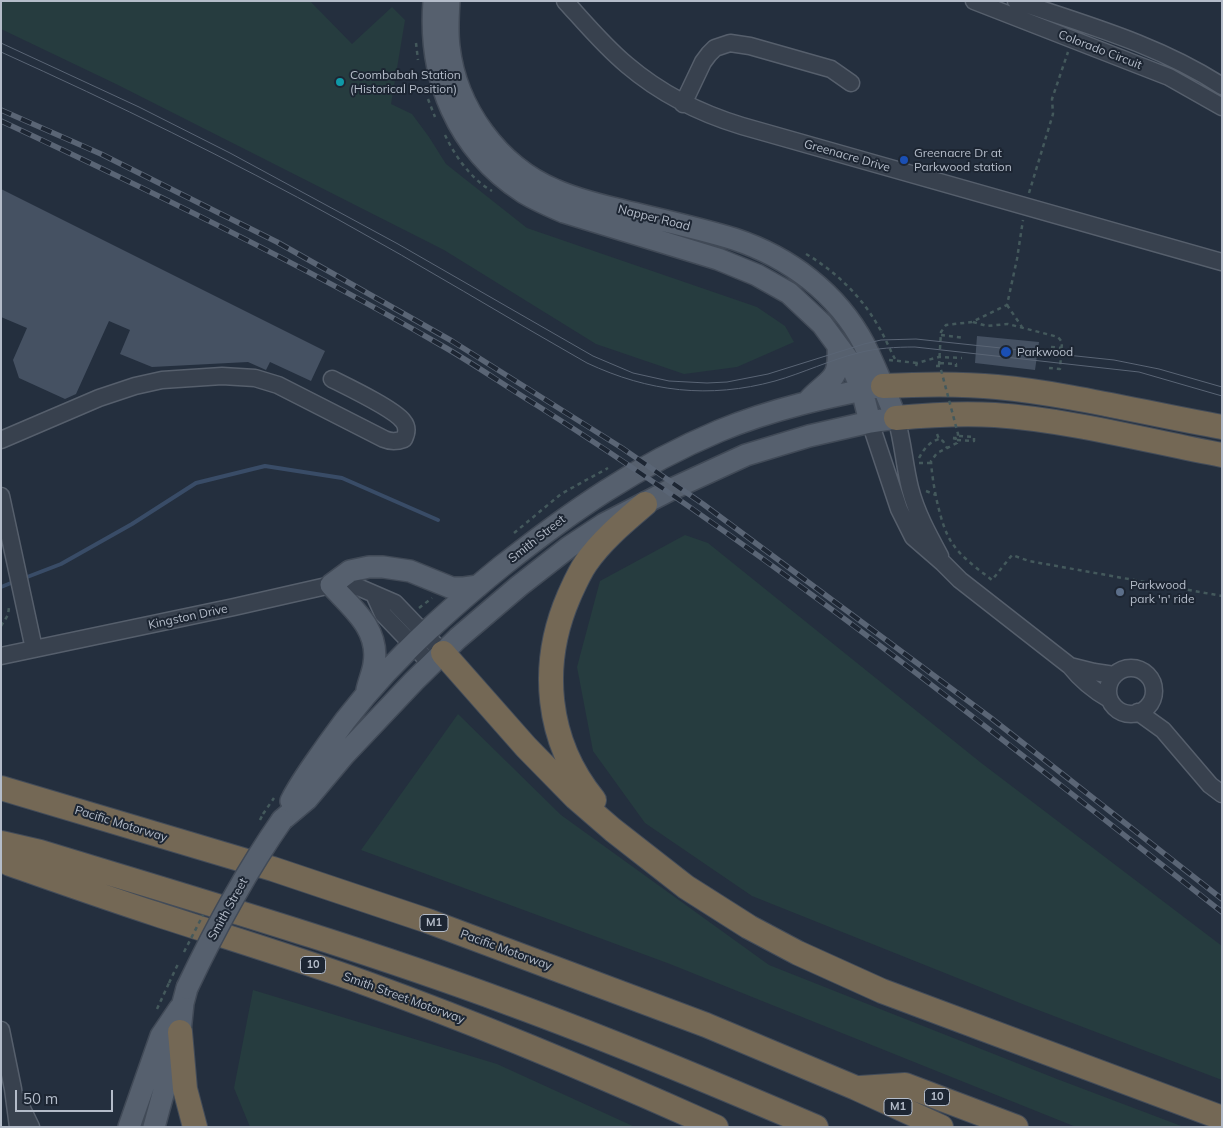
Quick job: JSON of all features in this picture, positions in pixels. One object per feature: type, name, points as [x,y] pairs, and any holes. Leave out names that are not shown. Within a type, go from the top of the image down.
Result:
[{"type":"highway","points":[[873,388],[922,384],[997,387],[1083,400],[1222,428]]},
{"type":"highway","points":[[896,418],[973,415],[1024,418],[1222,455]]},
{"type":"highway","points":[[613,830],[583,787],[564,750],[553,711],[550,672],[552,650],[564,609],[577,577],[585,564],[608,536],[645,504]]},
{"type":"highway","points":[[437,659],[546,769],[613,830],[686,887],[749,927],[798,953],[882,991],[1222,1118]]},
{"type":"highway","name":"Pacific Motorway","points":[[1,788],[273,869],[428,921],[706,1025],[856,1088],[941,1127]]},
{"type":"highway","points":[[1,843],[40,852],[377,957],[518,1006],[686,1072],[816,1127]]},
{"type":"highway","name":"Smith Street Motorway","points":[[1,858],[10,864],[428,1006],[529,1045],[716,1127]]},
{"type":"highway","points":[[180,1032],[185,1089],[194,1127]]},
{"type":"highway","name":"10","points":[[856,1088],[905,1085],[1016,1127]]},
{"type":"main road","name":"Napper Road","points":[[434,1],[434,48],[437,69],[444,92],[452,112],[468,138],[489,164],[504,178],[540,201],[564,212],[718,259],[777,285],[800,302],[822,324],[854,369],[873,388],[896,418]]},
{"type":"main road","name":"Napper Road","points":[[450,1],[447,25],[449,47],[454,72],[462,96],[479,128],[506,157],[520,170],[536,180],[572,197],[734,239],[760,248],[803,274],[822,290],[846,317],[864,344],[873,388],[870,422]]},
{"type":"main road","points":[[807,402],[836,375],[839,366],[838,346]]},
{"type":"main road","name":"Smith Street","points":[[129,1127],[161,1036],[185,996],[216,928],[233,897],[282,820],[298,788],[346,719],[418,639],[478,586],[564,517],[650,463],[737,424],[785,407],[873,388]]},
{"type":"main road","name":"Smith Street","points":[[282,820],[307,799],[344,755],[437,659],[495,605],[544,566],[604,524],[686,482],[746,455],[809,436],[896,418]]},
{"type":"main road","points":[[365,696],[374,664],[374,647],[371,632],[361,616],[331,585],[350,571],[369,567],[383,567],[410,571],[452,588],[478,586]]},
{"type":"main road","name":"Smith Street","points":[[154,1127],[180,1032],[185,996]]},
{"type":"street","name":"Greenacre Drive","points":[[565,1],[626,64],[648,82],[683,104],[734,123],[1222,262]]},
{"type":"street","name":"Colorado Circuit","points":[[974,1],[1169,77],[1222,107]]},
{"type":"street","name":"Colorado Circuit","points":[[1016,1],[1153,49],[1222,86]]},
{"type":"street","points":[[683,104],[703,62],[709,54],[715,48],[730,42],[831,70],[844,77],[851,84]]},
{"type":"street","points":[[1,440],[99,398],[135,386],[162,380],[222,376],[255,378],[278,385],[384,439],[391,442],[404,439],[406,426],[402,420],[370,399],[332,379]]},
{"type":"street","points":[[896,418],[915,506],[943,563]]},
{"type":"street","points":[[870,422],[892,491],[912,537],[960,580],[1070,666],[1080,678],[1096,692],[1109,699],[1118,710],[1124,713],[1138,712],[1144,709],[1152,698],[1152,684],[1144,672],[1131,668],[1125,669],[1114,675],[1108,686],[1109,699]]},
{"type":"street","points":[[1,496],[14,557],[17,608],[34,649]]},
{"type":"street","name":"Kingston Drive","points":[[1,656],[331,585],[358,587],[395,602],[418,639],[437,659]]},
{"type":"street","points":[[1070,666],[1114,675]]},
{"type":"street","points":[[1138,712],[1163,730],[1210,785],[1222,794]]},
{"type":"street","points":[[1,1030],[13,1089],[18,1127]]},
{"type":"street","points":[[13,1089],[31,1127]]},
{"type":"path","points":[[416,35],[416,52],[419,62]]},
{"type":"path","points":[[1022,327],[1007,305],[1017,259],[1025,207],[1053,114],[1052,99],[1073,39]]},
{"type":"path","points":[[426,90],[431,109],[439,125]]},
{"type":"path","points":[[443,133],[456,157],[485,187],[499,195]]},
{"type":"path","points":[[940,363],[941,335],[946,325],[972,322],[1007,305]]},
{"type":"path","points":[[972,322],[987,326],[1008,324],[1058,337],[1062,342],[1060,369],[1048,368]]},
{"type":"path","points":[[941,335],[964,338]]},
{"type":"path","points":[[1051,347],[1062,348]]},
{"type":"path","points":[[889,360],[917,363],[939,357],[962,358]]},
{"type":"path","points":[[916,369],[917,363]]},
{"type":"path","points":[[956,364],[940,363],[940,365],[936,366],[940,366],[958,436]]},
{"type":"path","points":[[958,436],[974,437],[974,441],[953,438],[958,438],[958,436]]},
{"type":"path","points":[[917,469],[917,463],[924,449],[934,441],[939,438],[943,441],[946,448]]},
{"type":"path","points":[[957,440],[957,443],[934,455],[931,463],[936,495],[947,535],[967,559],[992,580],[1012,555],[1029,561],[1222,596]]},
{"type":"path","points":[[917,463],[931,463]]},
{"type":"path","points":[[507,539],[561,494],[615,464]]},
{"type":"path","points":[[923,486],[927,492],[936,495]]},
{"type":"path","points":[[1,626],[17,608]]},
{"type":"green space","points":[[1,1],[310,1],[352,44],[392,7],[405,20],[391,104],[412,114],[446,164],[527,228],[757,307],[785,326],[794,342],[737,367],[684,374],[596,344],[444,250],[118,85],[1,29]]},
{"type":"green space","points":[[685,535],[708,543],[980,762],[1222,946],[1222,1080],[1025,1005],[752,896],[645,823],[593,751],[577,667],[600,581]]},
{"type":"green space","points":[[458,714],[561,815],[769,965],[1184,1127],[1076,1127],[670,964],[361,850]]},
{"type":"green space","points":[[253,990],[497,1064],[635,1127],[250,1127],[234,1088]]},
{"type":"building","points":[[1,189],[325,351],[311,381],[270,362],[266,370],[248,362],[152,367],[120,354],[130,330],[109,321],[76,394],[65,399],[19,378],[13,360],[27,328],[1,317]]},
{"type":"building","points":[[977,336],[1039,342],[1035,370],[975,363]]},
{"type":"waterway","points":[[22,579],[61,564],[132,524],[196,483],[265,466],[342,478],[438,520]]},
{"type":"waterway","points":[[1,587],[16,581]]},
{"type":"tram line","points":[[1,43],[139,107],[230,153],[398,244],[593,356],[633,373],[669,381],[727,382],[768,374],[881,340],[916,339],[1114,360],[1159,369],[1222,387]]},
{"type":"tram line","points":[[1,52],[129,112],[256,175],[370,237],[587,363],[633,381],[680,390],[703,391],[751,387],[775,381],[865,351],[915,347],[1139,372],[1222,396]]},
{"type":"railway","points":[[1,110],[101,154],[277,242],[452,341],[622,448],[703,504],[991,718],[1222,899]]},
{"type":"railway","points":[[1,121],[167,200],[331,284],[452,351],[538,406],[627,464],[801,587],[971,715],[1222,912]]},
{"type":"place","name":"Coombabah Station (Historical Position)","points":[[340,82]]},
{"type":"place","name":"Greenacre Dr at Parkwood station","points":[[904,160]]},
{"type":"place","name":"Parkwood","points":[[1006,352]]},
{"type":"place","name":"Parkwood park 'n' ride","points":[[1120,592]]}]
